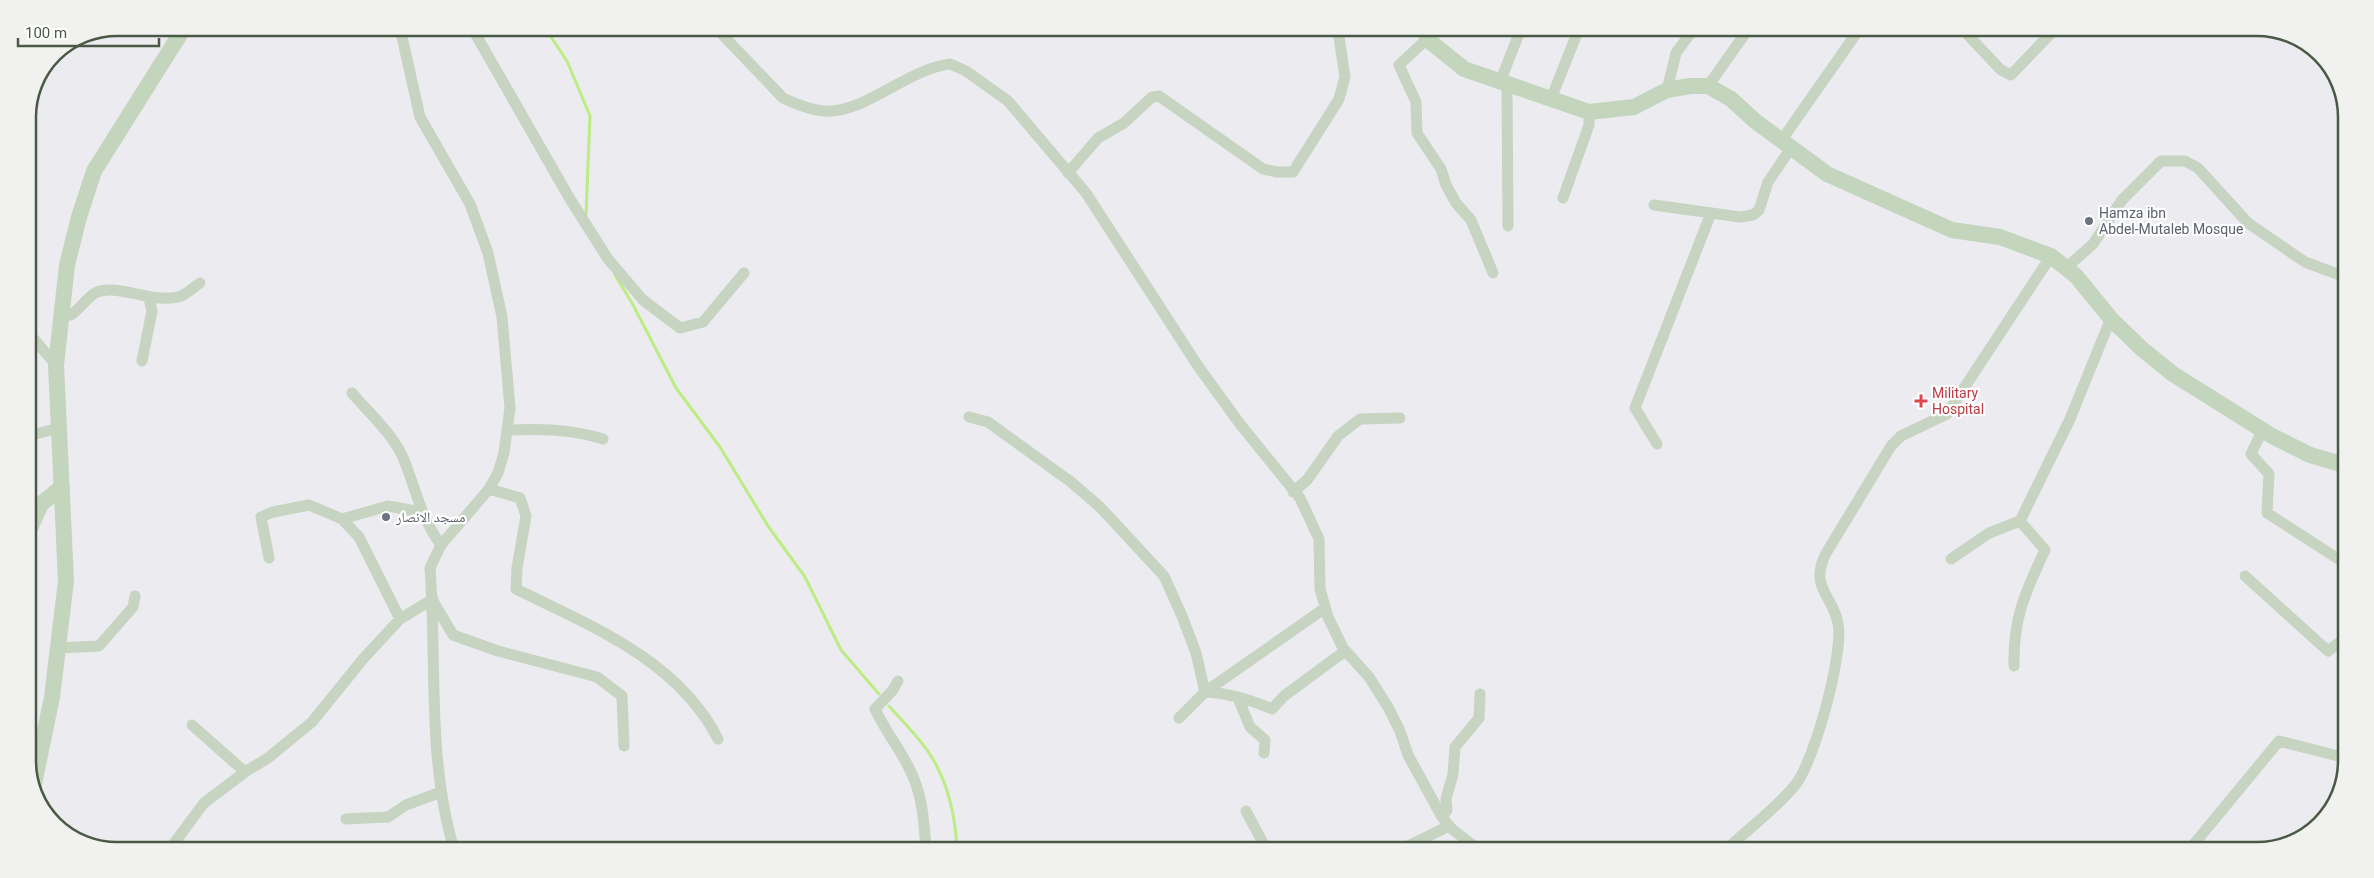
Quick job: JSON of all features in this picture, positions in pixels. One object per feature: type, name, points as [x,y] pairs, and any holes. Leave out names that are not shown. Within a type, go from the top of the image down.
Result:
[{"type":"street","points":[[37,770],[60,648],[66,581],[56,365],[68,265],[79,217],[94,171],[179,36]]},
{"type":"street","points":[[402,36],[420,117],[470,204],[488,253],[502,317],[510,408],[508,430],[498,473],[489,488],[441,545],[430,568],[435,719],[441,792],[445,818],[452,842]]},
{"type":"street","points":[[477,36],[570,199],[608,260],[643,300],[680,328],[703,322],[744,273]]},
{"type":"street","points":[[724,36],[783,98],[797,105],[825,111],[850,107],[924,70],[950,64],[966,71],[1008,101],[1068,172],[1111,228],[1198,366],[1294,491],[1319,539],[1318,577],[1325,608],[1345,651],[1369,677],[1388,707],[1400,731],[1408,755],[1446,821],[1470,842]]},
{"type":"street","points":[[1068,172],[1098,138],[1124,123],[1152,97],[1160,96],[1263,169],[1277,172],[1292,172],[1340,99],[1345,77],[1339,36]]},
{"type":"street","points":[[1427,36],[1399,65],[1416,102],[1417,133],[1441,169],[1446,185],[1456,203],[1471,220],[1493,273]]},
{"type":"street","points":[[1429,36],[1464,69],[1589,112],[1634,107],[1667,90],[1690,86],[1708,86],[1732,99],[1755,121],[1827,174],[1952,230],[2000,236],[2051,256],[2092,293],[2111,318],[2142,349],[2173,374],[2262,431],[2310,455],[2338,463]]},
{"type":"street","points":[[1508,226],[1503,83],[1518,36]]},
{"type":"street","points":[[1551,99],[1576,36]]},
{"type":"street","points":[[1667,90],[1676,53],[1688,36]]},
{"type":"street","points":[[1708,86],[1743,36]]},
{"type":"street","points":[[1654,205],[1740,217],[1753,215],[1759,210],[1768,182],[1786,145],[1855,36]]},
{"type":"street","points":[[1969,36],[2001,70],[2012,75],[2048,36]]},
{"type":"street","points":[[1562,198],[1588,125],[1589,112]]},
{"type":"street","points":[[2066,268],[2093,244],[2122,200],[2161,161],[2185,161],[2198,168],[2248,223],[2305,262],[2338,274]]},
{"type":"street","points":[[1657,444],[1635,408],[1711,213]]},
{"type":"street","points":[[1734,842],[1796,783],[1810,755],[1831,684],[1838,650],[1838,622],[1819,578],[1819,568],[1825,555],[1891,446],[1901,436],[1947,414],[2051,256]]},
{"type":"street","points":[[61,318],[71,315],[96,292],[113,290],[149,298],[180,297],[200,283]]},
{"type":"street","points":[[142,361],[152,311],[149,298]]},
{"type":"street","points":[[36,340],[45,344],[51,342],[61,318]]},
{"type":"street","points":[[1952,559],[1989,533],[2020,521],[2070,419],[2111,318]]},
{"type":"street","points":[[36,342],[56,365]]},
{"type":"street","points":[[352,393],[387,432],[404,459],[421,512],[428,527],[441,545]]},
{"type":"street","points":[[969,417],[988,422],[1071,482],[1100,507],[1164,576],[1196,653],[1204,692]]},
{"type":"street","points":[[1294,491],[1308,480],[1338,436],[1360,419],[1400,418]]},
{"type":"street","points":[[36,434],[59,428]]},
{"type":"street","points":[[508,430],[549,428],[587,434],[603,439]]},
{"type":"street","points":[[2262,431],[2251,454],[2269,474],[2267,513],[2338,559]]},
{"type":"street","points":[[36,516],[42,504],[62,487]]},
{"type":"street","points":[[489,488],[520,498],[526,516],[517,568],[516,589],[618,638],[688,694],[707,717],[718,739]]},
{"type":"street","points":[[269,558],[261,518],[273,512],[309,504],[342,519],[358,538],[400,619]]},
{"type":"street","points":[[342,519],[388,506],[421,512]]},
{"type":"street","points":[[2014,666],[2013,637],[2024,594],[2045,550],[2020,521]]},
{"type":"street","points":[[2245,576],[2328,651],[2338,644]]},
{"type":"street","points":[[60,648],[99,646],[133,607],[135,596]]},
{"type":"street","points":[[175,842],[204,803],[245,772],[268,758],[312,722],[364,658],[400,619],[432,599]]},
{"type":"street","points":[[432,599],[453,635],[498,651],[597,677],[616,691],[622,696],[624,746]]},
{"type":"street","points":[[1180,718],[1204,692],[1325,608]]},
{"type":"street","points":[[1204,692],[1219,693],[1254,701],[1272,709],[1284,696],[1345,651]]},
{"type":"street","points":[[898,681],[892,691],[875,709],[914,780],[924,819],[926,842]]},
{"type":"street","points":[[1446,821],[1446,799],[1453,774],[1455,747],[1479,718],[1480,694]]},
{"type":"street","points":[[1238,698],[1250,728],[1264,740],[1264,752]]},
{"type":"street","points":[[192,725],[245,772]]},
{"type":"street","points":[[2196,842],[2279,741],[2338,756]]},
{"type":"street","points":[[346,819],[388,817],[412,802],[441,792]]},
{"type":"street","points":[[1246,811],[1263,842]]},
{"type":"street","points":[[1413,842],[1446,821]]},
{"type":"waterway","points":[[550,36],[567,61],[590,116],[586,215]]},
{"type":"waterway","points":[[615,275],[632,303],[676,388],[720,447],[768,526],[805,577],[841,650],[879,694]]},
{"type":"waterway","points":[[889,706],[925,747],[936,764],[946,786],[952,810],[956,842]]},
{"type":"place","name":"Hamza ibn Abdel-Mutaleb Mosque","points":[[2089,221]]},
{"type":"place","name":"Military Hospital","points":[[1921,401]]},
{"type":"place","name":"مسجد الانصار","points":[[386,517]]}]
